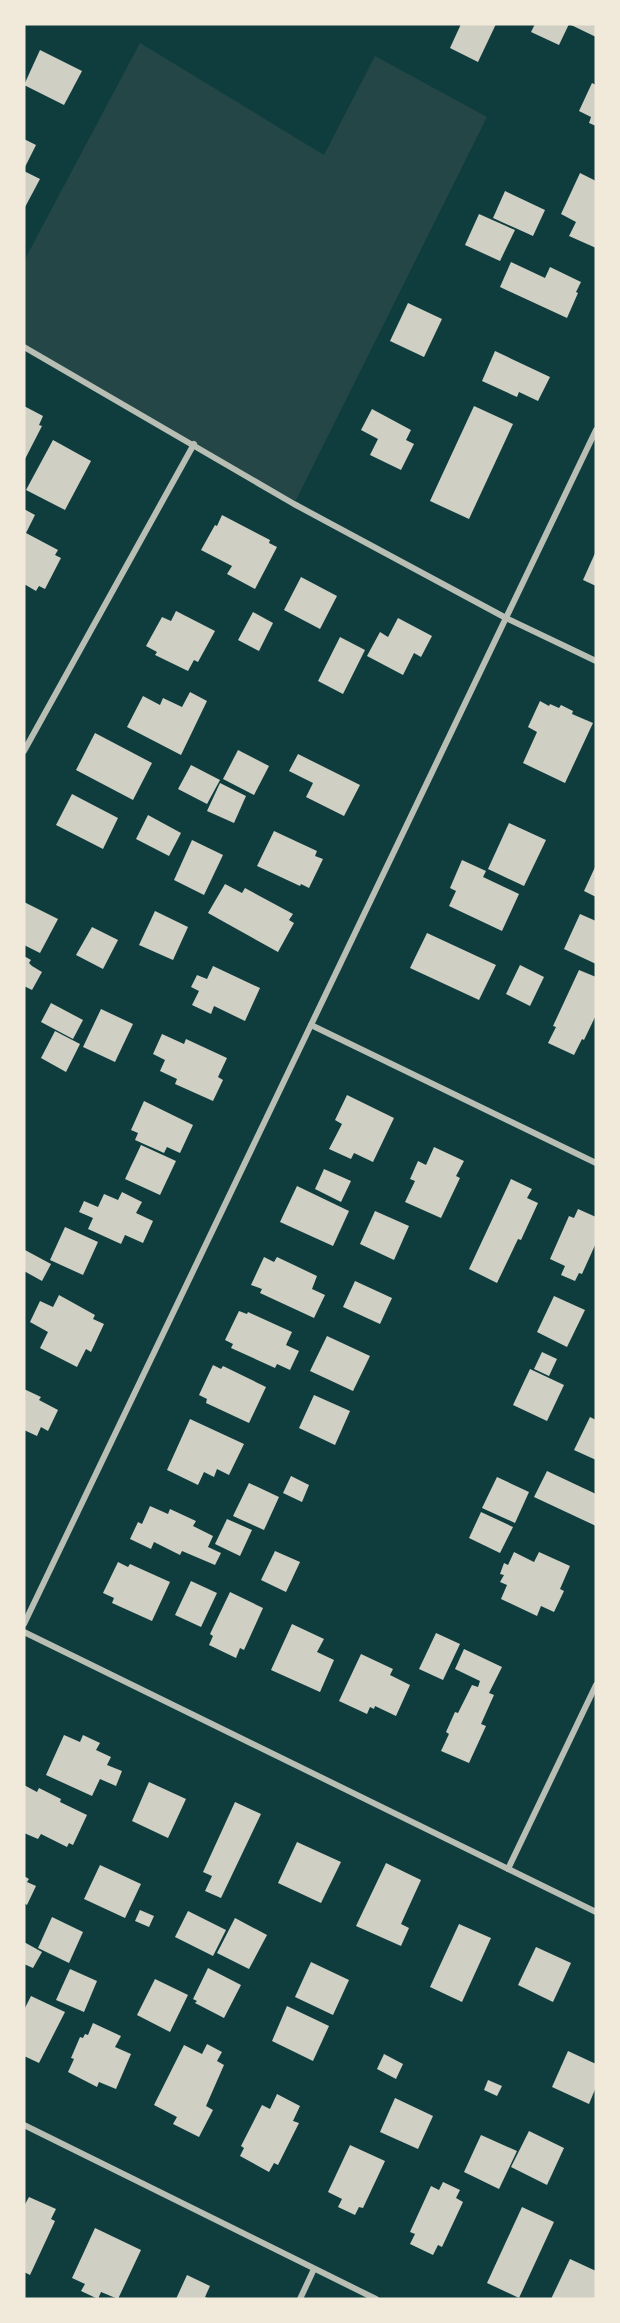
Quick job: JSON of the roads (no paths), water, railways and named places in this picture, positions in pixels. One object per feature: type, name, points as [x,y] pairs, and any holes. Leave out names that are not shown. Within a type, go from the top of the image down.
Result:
[{"type":"street","points":[[24,347],[294,504],[506,618],[596,662]]},
{"type":"street","points":[[24,1624],[596,430]]},
{"type":"street","points":[[24,751],[194,444]]},
{"type":"street","points":[[311,1024],[596,1163]]},
{"type":"street","points":[[24,1632],[596,1912]]},
{"type":"street","points":[[508,1869],[596,1685]]},
{"type":"street","points":[[24,2125],[376,2299]]},
{"type":"street","points":[[300,2299],[314,2269]]}]
